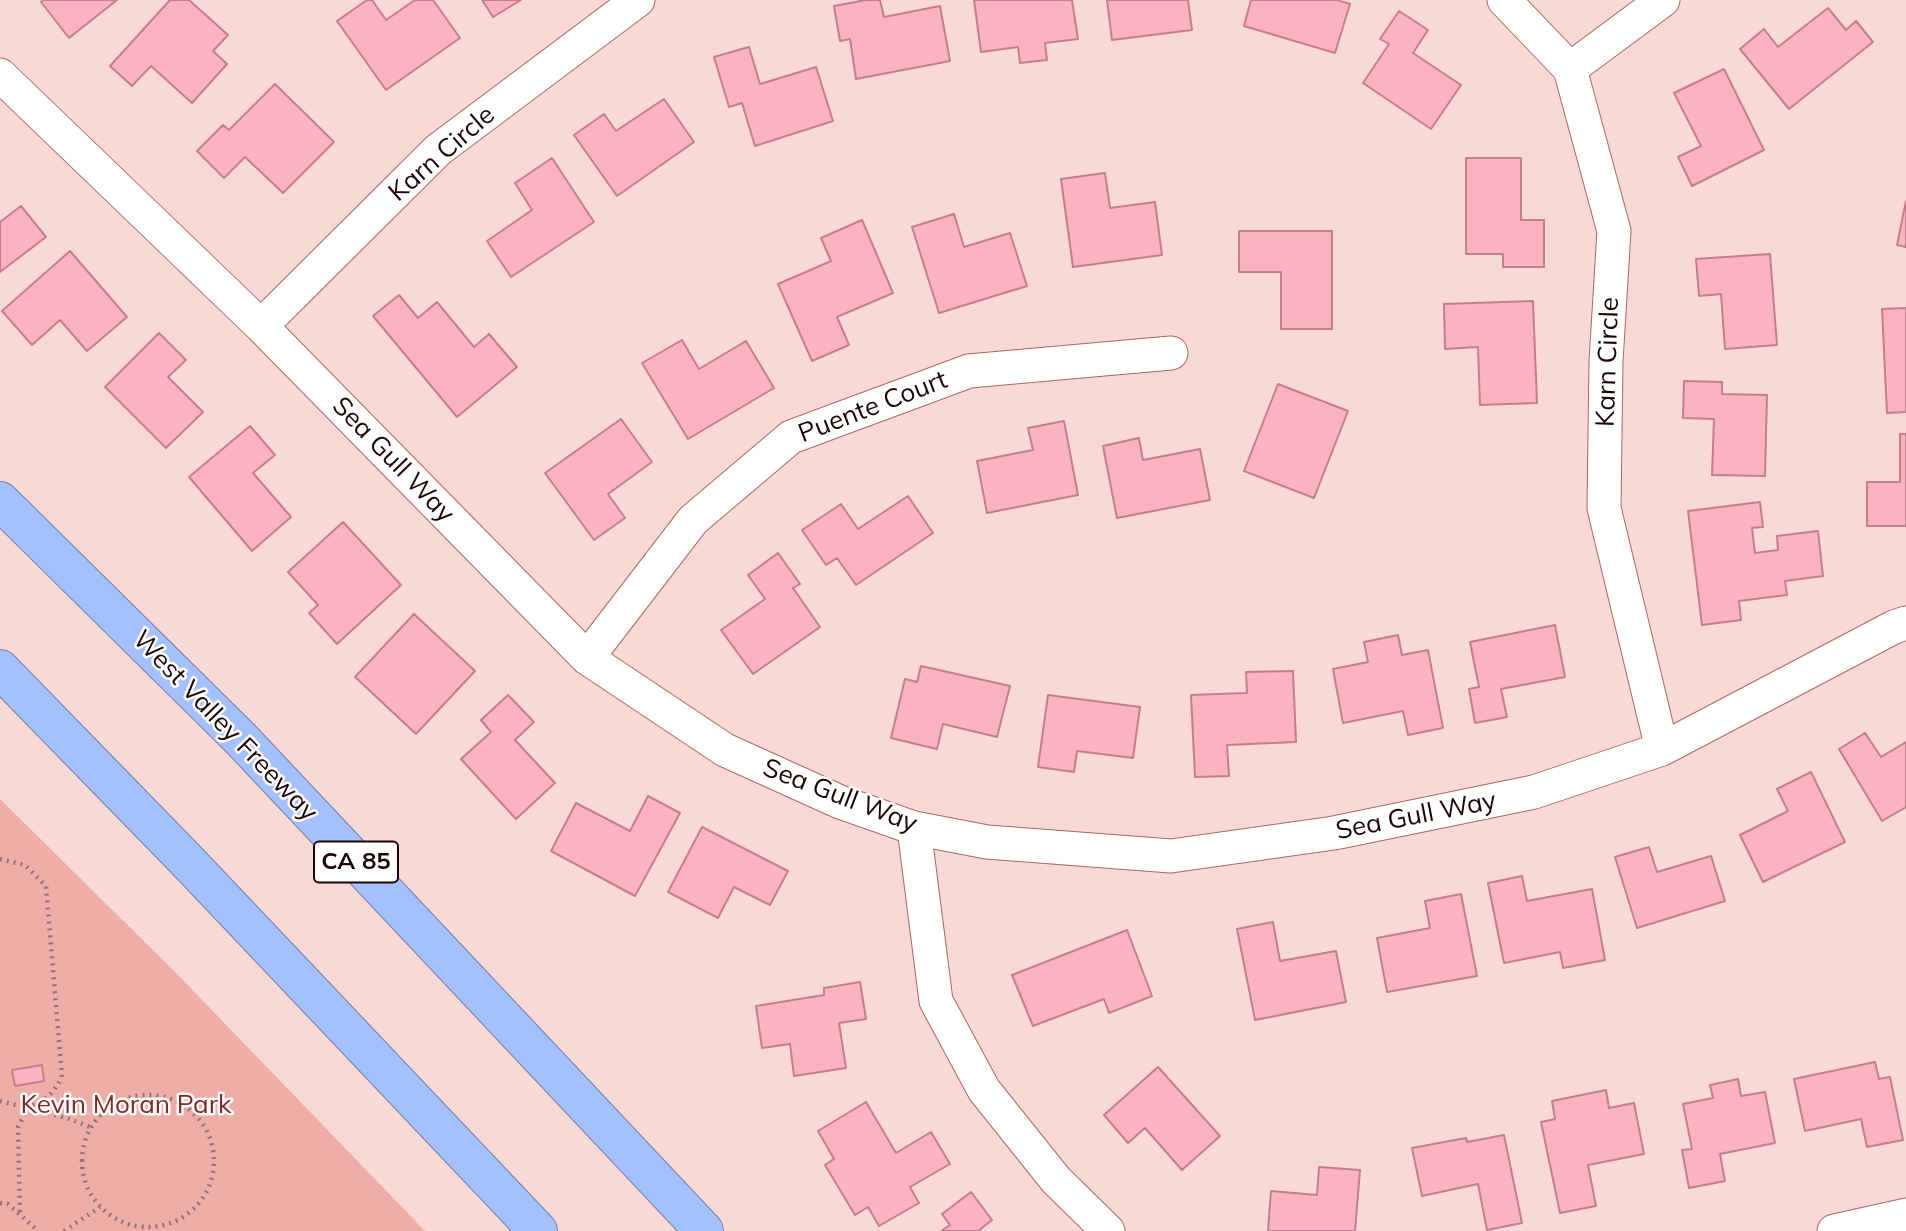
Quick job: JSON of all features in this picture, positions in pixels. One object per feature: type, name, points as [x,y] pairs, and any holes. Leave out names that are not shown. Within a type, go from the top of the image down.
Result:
[{"type":"highway","name":"West Valley Freeway","points":[[0,502],[250,750],[704,1231]]},
{"type":"highway","points":[[0,669],[190,863],[538,1231]]},
{"type":"street","name":"Karn Circle","points":[[261,326],[438,150],[638,0]]},
{"type":"street","name":"Karn Circle","points":[[1504,0],[1570,69],[1615,231],[1606,361],[1604,508],[1662,749]]},
{"type":"street","points":[[1570,69],[1663,0]]},
{"type":"street","name":"Sea Gull Way","points":[[0,75],[261,326],[587,658],[725,750],[840,802],[914,828],[987,842],[1171,856],[1334,833],[1534,792],[1662,749],[1882,633],[1906,623]]},
{"type":"street","name":"Puente Court","points":[[587,658],[693,520],[791,436],[969,371],[1171,353]]},
{"type":"street","points":[[914,828],[936,1001],[984,1090],[1056,1180],[1108,1231]]},
{"type":"street","points":[[1834,1231],[1906,1215]]},
{"type":"path","points":[[0,859],[25,865],[46,886],[62,1077],[52,1094],[43,1102],[28,1107],[18,1127],[20,1214]]},
{"type":"path","points":[[144,1094],[165,1097],[185,1105],[201,1121],[211,1140],[215,1162],[210,1184],[199,1203],[182,1218],[161,1226],[139,1226],[118,1220],[100,1207],[88,1189],[82,1168],[83,1147],[90,1127],[104,1110],[123,1099],[144,1094]]},
{"type":"path","points":[[0,1101],[90,1127]]},
{"type":"path","points":[[0,1203],[8,1204],[38,1231]]},
{"type":"path","points":[[64,1231],[100,1207]]},
{"type":"green space","name":"Kevin Moran Park","points":[[0,799],[177,974],[425,1231],[0,1231]]},
{"type":"building","points":[[117,0],[69,38],[41,2]]},
{"type":"building","points":[[170,0],[189,0],[228,35],[213,51],[227,64],[192,103],[151,66],[132,86],[110,66]]},
{"type":"building","points":[[367,0],[372,0],[386,20],[415,0],[433,0],[460,38],[386,90],[337,21]]},
{"type":"building","points":[[482,0],[521,0],[493,17]]},
{"type":"building","points":[[880,0],[884,17],[940,6],[950,61],[856,79],[850,39],[840,41],[834,6]]},
{"type":"building","points":[[974,0],[1072,0],[1078,39],[1045,43],[1047,60],[1020,63],[1018,47],[981,52]]},
{"type":"building","points":[[1107,0],[1188,0],[1192,30],[1112,40]]},
{"type":"building","points":[[1251,0],[1337,0],[1350,4],[1335,53],[1244,26]]},
{"type":"building","points":[[1828,8],[1846,30],[1856,21],[1873,42],[1789,109],[1740,49],[1764,29],[1778,47]]},
{"type":"building","points":[[1399,11],[1428,30],[1413,53],[1461,85],[1431,129],[1363,83],[1389,44],[1380,39]]},
{"type":"building","points":[[749,47],[760,84],[816,67],[833,121],[755,146],[742,103],[729,107],[714,57]]},
{"type":"building","points":[[1724,69],[1764,150],[1692,186],[1678,157],[1701,146],[1674,93]]},
{"type":"building","points":[[275,84],[334,142],[283,193],[245,157],[224,178],[197,151],[223,125],[229,130]]},
{"type":"building","points":[[664,99],[694,142],[617,196],[574,135],[604,114],[616,131]]},
{"type":"building","points":[[552,158],[594,222],[511,277],[487,241],[532,210],[515,183]]},
{"type":"building","points":[[1466,158],[1521,158],[1521,220],[1544,220],[1544,267],[1503,267],[1503,254],[1466,254]]},
{"type":"building","points":[[1105,173],[1110,208],[1155,202],[1162,255],[1073,267],[1061,179]]},
{"type":"building","points":[[1906,201],[1906,247],[1897,245]]},
{"type":"building","points":[[21,206],[46,237],[0,272],[0,222]]},
{"type":"building","points":[[954,214],[964,247],[1010,233],[1027,286],[939,313],[912,227]]},
{"type":"building","points":[[862,220],[893,293],[837,317],[849,345],[812,361],[778,284],[831,261],[821,238]]},
{"type":"building","points":[[1239,231],[1332,231],[1332,329],[1281,329],[1281,272],[1239,272]]},
{"type":"building","points":[[70,251],[127,317],[87,351],[60,320],[32,345],[2,311]]},
{"type":"building","points":[[1770,254],[1777,345],[1725,349],[1721,294],[1699,296],[1696,259]]},
{"type":"building","points":[[399,295],[418,318],[437,302],[474,347],[489,334],[517,367],[457,417],[373,316]]},
{"type":"building","points":[[1533,301],[1537,403],[1480,405],[1478,347],[1445,349],[1444,304]]},
{"type":"building","points":[[1906,308],[1906,412],[1887,413],[1882,309]]},
{"type":"building","points":[[159,333],[186,360],[168,377],[203,412],[166,448],[105,387]]},
{"type":"building","points":[[682,340],[699,369],[746,341],[774,388],[688,439],[642,363]]},
{"type":"building","points":[[1684,381],[1722,382],[1722,394],[1767,395],[1765,476],[1712,475],[1714,419],[1683,418]]},
{"type":"building","points":[[1278,384],[1348,411],[1314,498],[1244,471]]},
{"type":"building","points":[[621,419],[652,462],[608,494],[625,518],[594,540],[545,473]]},
{"type":"building","points":[[1064,421],[1078,495],[987,513],[977,461],[1033,450],[1028,428]]},
{"type":"building","points":[[250,426],[275,455],[253,473],[291,517],[252,551],[189,477]]},
{"type":"building","points":[[1900,434],[1906,434],[1906,526],[1867,526],[1867,482],[1900,482]]},
{"type":"building","points":[[1139,438],[1143,460],[1200,449],[1210,500],[1117,518],[1103,446]]},
{"type":"building","points":[[908,496],[933,533],[856,585],[837,558],[826,565],[802,530],[841,504],[858,529]]},
{"type":"building","points":[[1760,502],[1763,527],[1752,528],[1755,553],[1778,550],[1777,536],[1818,531],[1823,576],[1785,581],[1787,595],[1739,601],[1741,620],[1702,625],[1688,511]]},
{"type":"building","points":[[343,522],[401,585],[337,644],[309,613],[318,605],[288,572]]},
{"type":"building","points":[[778,553],[800,584],[793,588],[820,627],[753,674],[721,630],[765,599],[748,575]]},
{"type":"building","points":[[414,614],[475,671],[416,734],[355,677]]},
{"type":"building","points":[[1555,625],[1565,677],[1501,689],[1507,717],[1475,723],[1469,689],[1479,687],[1470,642]]},
{"type":"building","points":[[1398,635],[1402,655],[1428,650],[1443,728],[1408,735],[1403,711],[1343,723],[1333,669],[1368,662],[1364,642]]},
{"type":"building","points":[[921,666],[1010,686],[997,737],[943,724],[937,749],[891,738],[905,679],[917,682]]},
{"type":"building","points":[[1293,671],[1296,742],[1227,745],[1229,776],[1195,777],[1191,695],[1247,693],[1246,672]]},
{"type":"building","points":[[508,695],[534,722],[515,740],[555,783],[516,819],[461,759],[491,732],[481,720]]},
{"type":"building","points":[[1048,695],[1140,707],[1133,758],[1077,751],[1074,772],[1038,767]]},
{"type":"building","points":[[1865,733],[1881,757],[1906,742],[1906,807],[1882,821],[1839,749]]},
{"type":"building","points":[[1811,772],[1845,842],[1763,882],[1740,835],[1788,811],[1777,789]]},
{"type":"building","points":[[648,796],[680,813],[635,896],[551,851],[576,803],[630,831]]},
{"type":"building","points":[[702,827],[788,871],[770,905],[734,887],[718,918],[668,892]]},
{"type":"building","points":[[1649,847],[1657,872],[1711,856],[1725,901],[1637,928],[1615,857]]},
{"type":"building","points":[[1522,876],[1527,901],[1592,889],[1605,960],[1563,968],[1560,952],[1504,963],[1488,883]]},
{"type":"building","points":[[1461,894],[1477,976],[1387,992],[1377,938],[1430,928],[1425,901]]},
{"type":"building","points":[[1273,922],[1280,961],[1336,951],[1346,1002],[1255,1020],[1237,929]]},
{"type":"building","points":[[1127,930],[1152,996],[1109,1013],[1104,999],[1033,1026],[1012,975]]},
{"type":"building","points":[[860,982],[866,1019],[839,1023],[846,1068],[794,1076],[790,1044],[762,1048],[756,1006],[824,995],[824,988]]},
{"type":"building","points":[[1875,1062],[1879,1079],[1890,1077],[1903,1140],[1867,1147],[1861,1119],[1805,1131],[1794,1079]]},
{"type":"building","points":[[42,1065],[44,1081],[15,1086],[12,1070]]},
{"type":"building","points":[[1158,1067],[1220,1136],[1182,1170],[1145,1128],[1128,1143],[1104,1115]]},
{"type":"building","points":[[1738,1079],[1741,1096],[1765,1092],[1775,1143],[1720,1154],[1725,1181],[1689,1188],[1682,1150],[1692,1149],[1683,1104],[1713,1098],[1710,1085]]},
{"type":"building","points":[[1606,1090],[1609,1108],[1634,1103],[1644,1154],[1588,1165],[1596,1206],[1560,1213],[1541,1122],[1555,1119],[1552,1101]]},
{"type":"building","points":[[866,1102],[896,1153],[931,1132],[950,1164],[910,1187],[919,1203],[879,1226],[868,1207],[855,1215],[825,1165],[834,1159],[818,1131]]},
{"type":"building","points":[[1504,1135],[1522,1223],[1487,1230],[1478,1184],[1422,1196],[1412,1148],[1466,1138],[1467,1142]]},
{"type":"building","points":[[1319,1167],[1360,1170],[1355,1231],[1268,1231],[1271,1191],[1317,1195]]},
{"type":"building","points":[[971,1192],[992,1220],[978,1231],[941,1231],[950,1225],[942,1214]]}]
